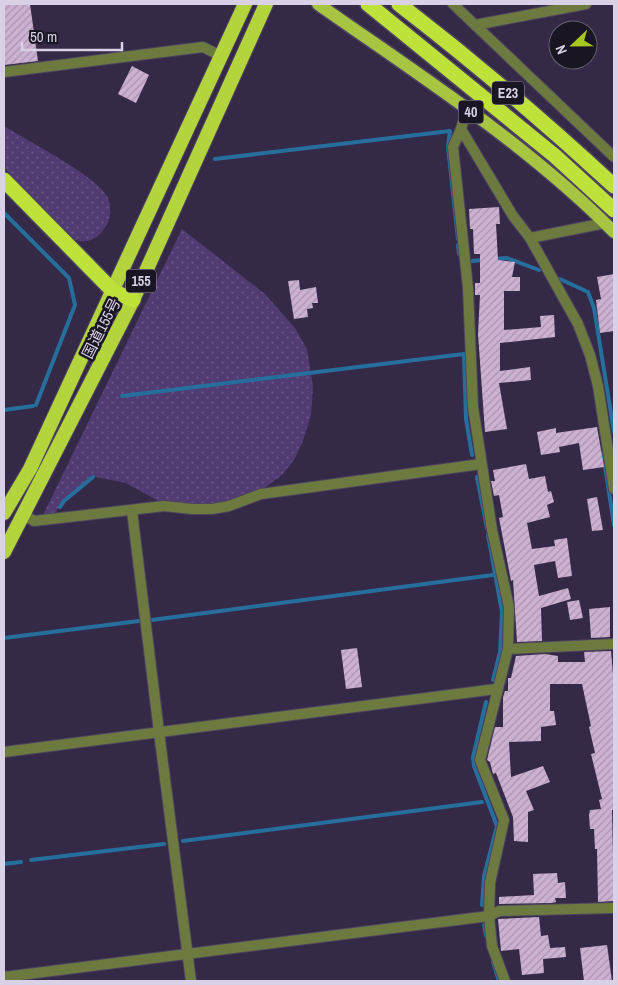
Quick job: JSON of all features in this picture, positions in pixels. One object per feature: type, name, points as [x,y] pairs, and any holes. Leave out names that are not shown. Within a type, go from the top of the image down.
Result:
[{"type":"highway","name":"国道155号","points":[[4,513],[30,469],[245,4]]},
{"type":"highway","name":"国道155号","points":[[4,552],[133,300],[266,4]]},
{"type":"highway","name":"E23","points":[[368,4],[555,156],[614,210]]},
{"type":"highway","name":"E23","points":[[399,4],[446,40],[568,143],[614,186]]},
{"type":"highway","points":[[416,4],[446,40]]},
{"type":"highway","points":[[4,180],[113,290],[133,300]]},
{"type":"main road","name":"40","points":[[318,4],[467,109],[610,222],[614,232]]},
{"type":"street","points":[[453,4],[614,157]]},
{"type":"street","points":[[474,25],[586,4]]},
{"type":"street","points":[[4,72],[203,47],[221,56]]},
{"type":"street","points":[[467,109],[454,147],[468,288],[473,408],[492,530],[509,608],[508,649],[496,689],[480,760],[504,820],[490,883],[489,916],[492,946],[505,981]]},
{"type":"street","points":[[461,129],[513,216],[530,238],[578,324],[590,355],[611,445],[614,489]]},
{"type":"street","points":[[530,238],[610,222]]},
{"type":"street","points":[[24,516],[34,521],[164,506],[212,509],[229,506],[261,494],[481,464]]},
{"type":"street","points":[[132,511],[191,981]]},
{"type":"street","points":[[508,649],[614,644]]},
{"type":"street","points":[[4,752],[496,689]]},
{"type":"street","points":[[4,977],[489,916],[499,911],[614,908]]},
{"type":"shaded area","points":[[4,126],[61,159],[102,189],[110,203],[110,217],[100,234],[87,241],[73,239],[4,168]]},
{"type":"shaded area","points":[[182,229],[265,294],[295,328],[307,349],[313,387],[311,415],[303,441],[294,460],[282,475],[263,489],[222,504],[162,503],[126,483],[91,476],[62,501],[54,515],[43,515]]},
{"type":"building","points":[[4,4],[30,4],[38,61],[4,65]]},
{"type":"building","points":[[132,66],[149,75],[136,103],[118,94]]},
{"type":"building","points":[[499,207],[500,224],[496,224],[498,260],[515,262],[512,277],[520,277],[520,291],[504,291],[504,330],[541,327],[540,316],[554,315],[555,337],[500,343],[500,371],[530,367],[531,380],[499,383],[507,429],[485,432],[478,334],[480,295],[475,295],[475,283],[480,283],[480,254],[474,254],[473,229],[470,229],[469,209]]},
{"type":"building","points":[[614,274],[614,331],[600,333],[596,300],[601,299],[597,277]]},
{"type":"building","points":[[299,280],[300,290],[316,287],[318,303],[312,303],[313,308],[307,309],[308,317],[294,319],[288,281]]},
{"type":"building","points":[[597,427],[604,467],[583,470],[579,443],[559,447],[560,452],[541,455],[537,432],[556,428],[556,433]]},
{"type":"building","points":[[526,464],[529,479],[545,476],[548,492],[551,491],[554,502],[547,505],[550,517],[527,523],[532,549],[555,546],[554,540],[567,538],[572,576],[558,578],[555,561],[534,565],[539,596],[568,588],[571,599],[541,608],[542,641],[517,642],[513,580],[511,581],[499,518],[503,517],[499,495],[494,496],[491,481],[495,481],[493,470]]},
{"type":"building","points":[[597,497],[603,530],[592,531],[587,499]]},
{"type":"building","points":[[579,600],[583,618],[570,620],[567,602]]},
{"type":"building","points":[[610,607],[610,637],[591,638],[589,609]]},
{"type":"building","points":[[357,648],[362,687],[346,689],[341,650]]},
{"type":"building","points":[[611,651],[614,686],[614,810],[612,810],[614,901],[598,902],[597,849],[595,849],[594,829],[590,829],[589,815],[590,810],[601,809],[599,800],[602,799],[591,754],[595,753],[582,684],[550,684],[550,711],[554,711],[556,725],[541,727],[541,741],[509,742],[511,777],[543,766],[550,782],[526,791],[534,810],[528,812],[528,842],[514,841],[513,817],[496,773],[493,774],[490,762],[487,760],[495,727],[503,727],[503,697],[505,691],[508,691],[508,678],[511,678],[516,656],[545,654],[558,656],[558,662],[585,662],[584,652]]},
{"type":"building","points":[[557,873],[558,883],[565,882],[566,898],[555,898],[556,902],[552,903],[499,904],[499,897],[534,895],[533,874]]},
{"type":"building","points":[[539,917],[541,936],[548,935],[550,948],[565,947],[566,957],[543,959],[544,973],[522,975],[519,949],[501,951],[498,919]]},
{"type":"building","points":[[607,945],[612,981],[584,981],[580,948]]},
{"type":"waterway","points":[[215,159],[450,131],[448,147],[458,239]]},
{"type":"waterway","points":[[4,213],[69,278],[75,305],[36,405]]},
{"type":"waterway","points":[[458,245],[459,254]]},
{"type":"waterway","points":[[493,259],[507,258],[539,270]]},
{"type":"waterway","points":[[471,261],[484,260]]},
{"type":"waterway","points":[[560,279],[588,292],[594,308],[614,432]]},
{"type":"waterway","points":[[122,396],[464,354],[466,419],[472,455]]},
{"type":"waterway","points":[[4,410],[33,406]]},
{"type":"waterway","points":[[603,453],[614,525]]},
{"type":"waterway","points":[[60,507],[64,501],[93,477]]},
{"type":"waterway","points":[[477,477],[487,528]]},
{"type":"waterway","points":[[488,535],[502,612],[500,652],[493,680]]},
{"type":"waterway","points":[[152,620],[493,575]]},
{"type":"waterway","points":[[4,638],[139,621]]},
{"type":"waterway","points":[[482,905],[484,876],[497,826],[474,766],[473,757],[486,702]]},
{"type":"waterway","points":[[183,841],[482,802]]},
{"type":"waterway","points":[[31,860],[164,844]]},
{"type":"waterway","points":[[4,864],[21,862]]},
{"type":"waterway","points":[[484,925],[486,936]]},
{"type":"waterway","points":[[493,962],[499,981]]}]
